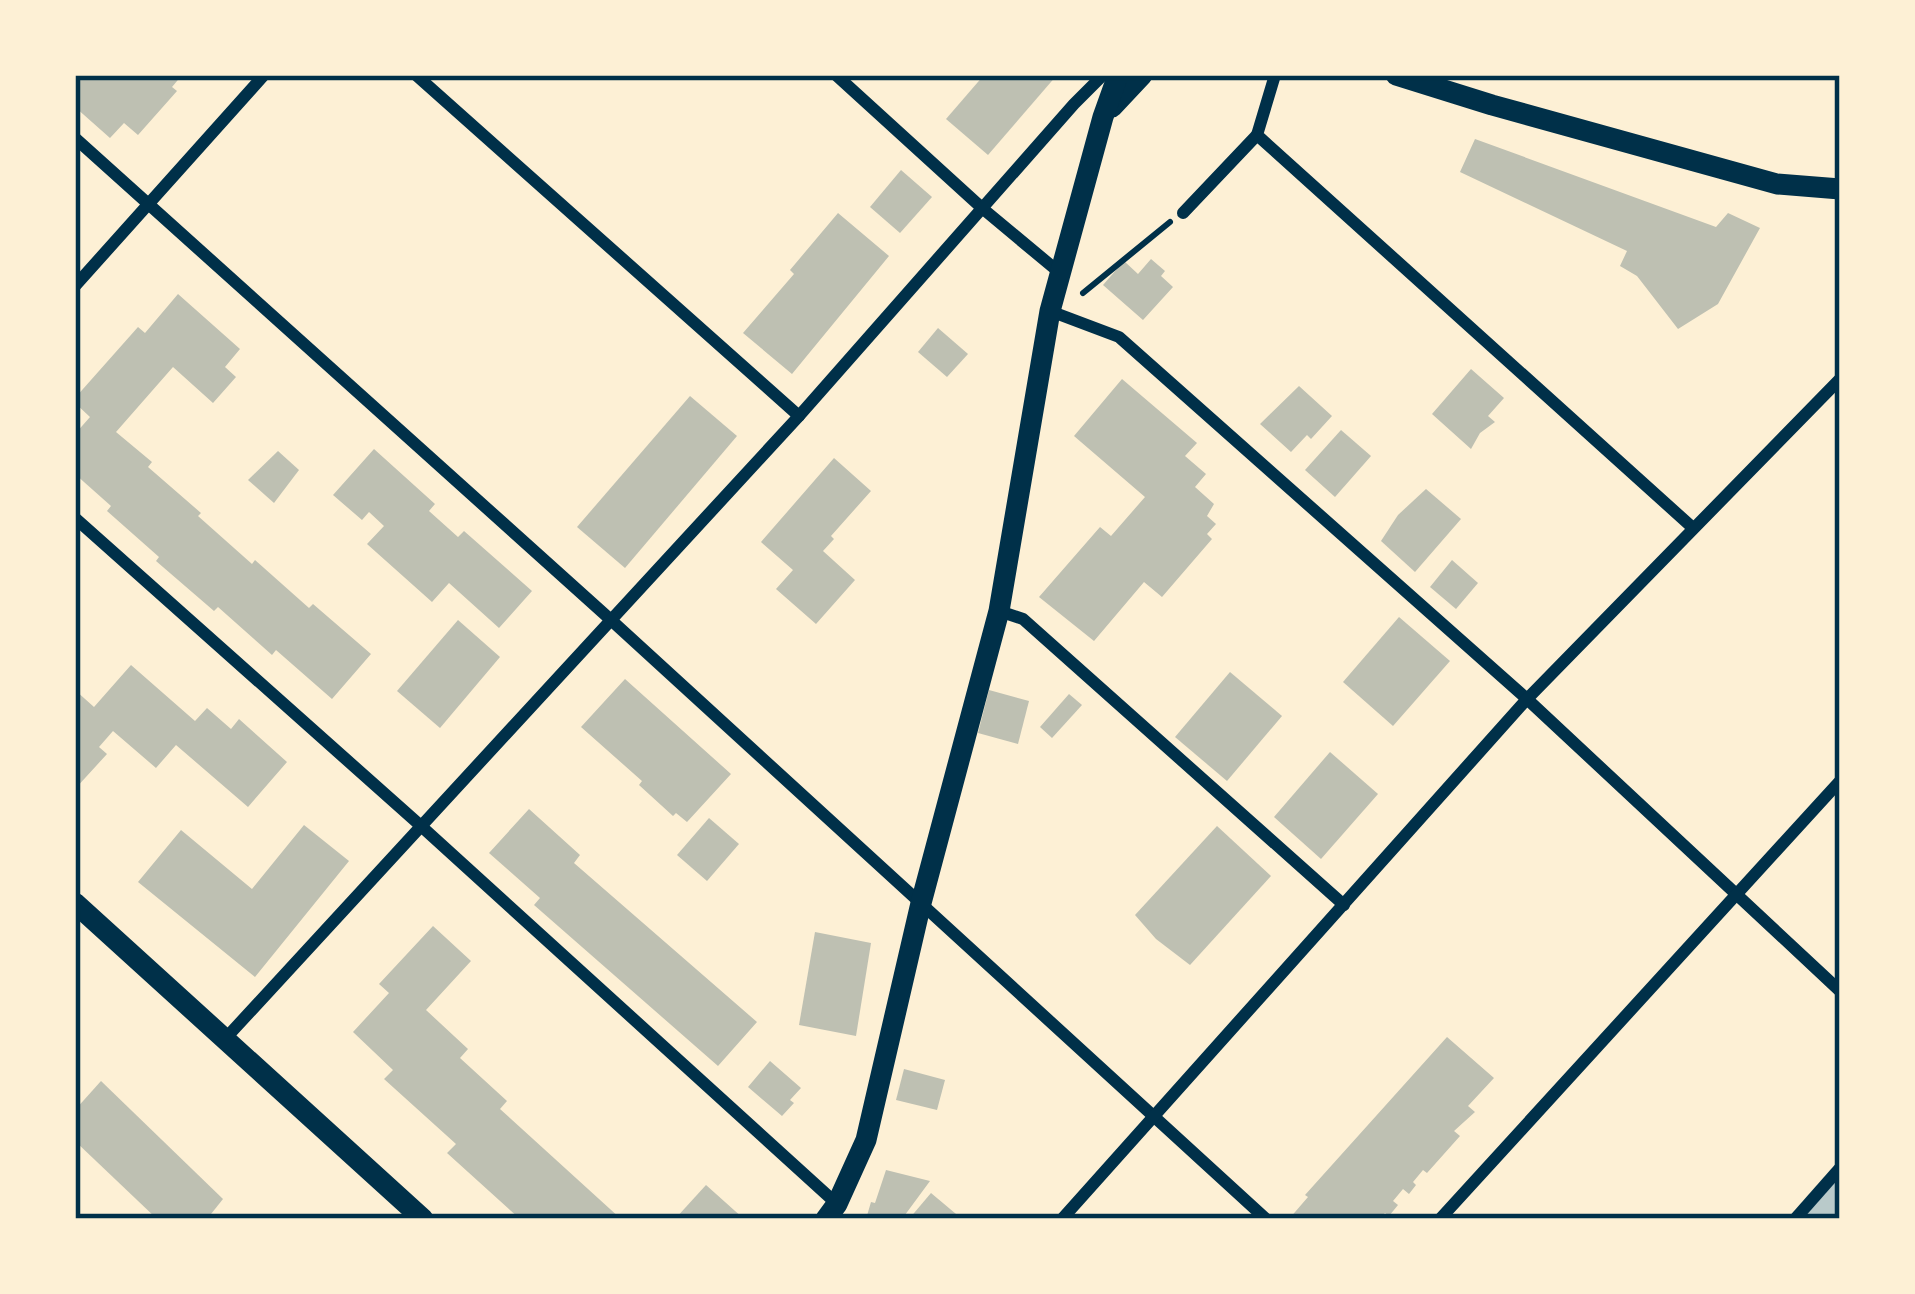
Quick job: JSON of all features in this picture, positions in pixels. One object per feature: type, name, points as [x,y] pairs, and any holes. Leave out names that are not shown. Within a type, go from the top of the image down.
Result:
[{"type":"street","points":[[75,286],[264,75]]},
{"type":"street","points":[[416,75],[799,416]]},
{"type":"street","points":[[836,75],[1060,273]]},
{"type":"street","points":[[225,1040],[799,416],[1103,75]]},
{"type":"street","points":[[75,518],[421,826],[831,1211],[866,1140],[921,903],[999,611],[1060,273],[1118,75]]},
{"type":"street","points":[[1103,117],[1142,75]]},
{"type":"street","points":[[1183,213],[1257,135],[1276,75]]},
{"type":"street","points":[[1396,75],[1777,184],[1840,188]]},
{"type":"street","points":[[1257,135],[1693,528]]},
{"type":"street","points":[[75,138],[1266,1219]]},
{"type":"street","points":[[1055,313],[1119,337],[1527,700],[1840,991]]},
{"type":"street","points":[[1062,1219],[1527,700],[1840,379]]},
{"type":"street","points":[[999,611],[1023,619],[1344,905]]},
{"type":"street","points":[[1440,1219],[1840,781]]},
{"type":"street","points":[[75,903],[423,1219]]},
{"type":"street","points":[[1795,1219],[1840,1168]]},
{"type":"path","points":[[1055,313],[1183,213]]},
{"type":"shaded area","points":[[1840,1161],[1840,1219],[1788,1219]]},
{"type":"building","points":[[75,75],[182,75],[172,87],[177,91],[138,135],[124,123],[110,138],[75,107]]},
{"type":"building","points":[[984,75],[1057,75],[988,155],[946,119]]},
{"type":"building","points":[[1475,139],[1716,227],[1728,213],[1760,228],[1718,304],[1678,329],[1637,276],[1620,266],[1627,251],[1460,172]]},
{"type":"building","points":[[901,170],[932,197],[900,233],[870,207]]},
{"type":"building","points":[[838,213],[889,256],[792,374],[743,333]]},
{"type":"building","points":[[1151,259],[1173,287],[1143,320],[1103,285],[1124,261],[1138,274]]},
{"type":"building","points":[[178,294],[240,349],[225,367],[236,377],[213,403],[173,367],[116,432],[252,564],[255,560],[371,654],[332,699],[276,650],[272,655],[156,561],[159,557],[107,511],[111,506],[75,474],[75,434],[90,417],[75,398],[138,327],[145,333]]},
{"type":"building","points":[[938,328],[968,354],[947,377],[918,352]]},
{"type":"building","points":[[1471,369],[1504,398],[1488,416],[1495,422],[1480,433],[1471,449],[1432,414]]},
{"type":"building","points":[[1122,379],[1197,443],[1185,456],[1206,474],[1195,487],[1214,504],[1207,516],[1216,524],[1207,534],[1212,539],[1162,597],[1144,582],[1094,641],[1039,597],[1100,527],[1111,536],[1145,497],[1074,436]]},
{"type":"building","points":[[1299,386],[1332,416],[1291,452],[1260,424]]},
{"type":"building","points":[[690,396],[737,436],[625,568],[577,527]]},
{"type":"building","points":[[1341,430],[1371,456],[1335,497],[1305,470]]},
{"type":"building","points":[[374,449],[435,504],[429,511],[458,537],[464,531],[532,591],[499,628],[449,583],[432,602],[367,544],[384,526],[369,512],[362,520],[333,495]]},
{"type":"building","points":[[278,451],[299,470],[274,503],[248,480]]},
{"type":"building","points":[[834,458],[871,491],[823,551],[855,580],[816,624],[776,589],[793,570],[761,542]]},
{"type":"building","points":[[1426,489],[1461,519],[1415,572],[1381,541],[1398,515]]},
{"type":"building","points":[[1452,560],[1478,583],[1456,609],[1430,587]]},
{"type":"building","points":[[1399,617],[1450,661],[1393,726],[1343,682]]},
{"type":"building","points":[[458,620],[500,657],[440,728],[397,691]]},
{"type":"building","points":[[131,665],[195,721],[207,708],[231,729],[239,719],[287,762],[248,807],[176,745],[156,768],[113,731],[99,747],[107,754],[75,789],[75,690],[94,707]]},
{"type":"building","points":[[1230,672],[1282,716],[1227,781],[1175,737]]},
{"type":"building","points":[[625,679],[731,774],[687,822],[676,813],[673,816],[639,785],[642,781],[581,727]]},
{"type":"building","points":[[989,690],[1029,701],[1018,744],[978,733]]},
{"type":"building","points":[[1069,694],[1082,705],[1052,738],[1040,727]]},
{"type":"building","points":[[1330,752],[1378,794],[1321,859],[1274,817]]},
{"type":"building","points":[[529,809],[580,855],[574,863],[757,1022],[718,1066],[534,905],[540,898],[489,853]]},
{"type":"building","points":[[709,818],[739,844],[707,881],[677,855]]},
{"type":"building","points":[[304,825],[349,861],[255,977],[138,882],[181,830],[252,889]]},
{"type":"building","points":[[1217,826],[1271,876],[1190,965],[1156,939],[1135,915]]},
{"type":"building","points":[[433,926],[471,961],[426,1010],[468,1049],[460,1058],[507,1101],[500,1109],[621,1219],[520,1219],[447,1153],[456,1144],[384,1079],[393,1070],[353,1032],[389,993],[379,984]]},
{"type":"building","points":[[815,932],[871,943],[856,1036],[799,1025]]},
{"type":"building","points":[[1447,1037],[1494,1078],[1468,1106],[1475,1112],[1454,1131],[1460,1136],[1427,1173],[1423,1170],[1409,1194],[1403,1189],[1389,1216],[1289,1219],[1308,1197],[1305,1195]]},
{"type":"building","points":[[770,1061],[801,1088],[782,1116],[748,1087]]},
{"type":"building","points":[[904,1069],[945,1080],[937,1110],[896,1100]]},
{"type":"building","points":[[101,1081],[223,1199],[207,1219],[157,1219],[75,1141],[75,1110]]},
{"type":"building","points":[[886,1170],[930,1181],[902,1219],[866,1219],[871,1202],[875,1203]]},
{"type":"building","points":[[706,1185],[744,1219],[675,1219]]},
{"type":"building","points":[[931,1193],[962,1219],[909,1219]]}]
